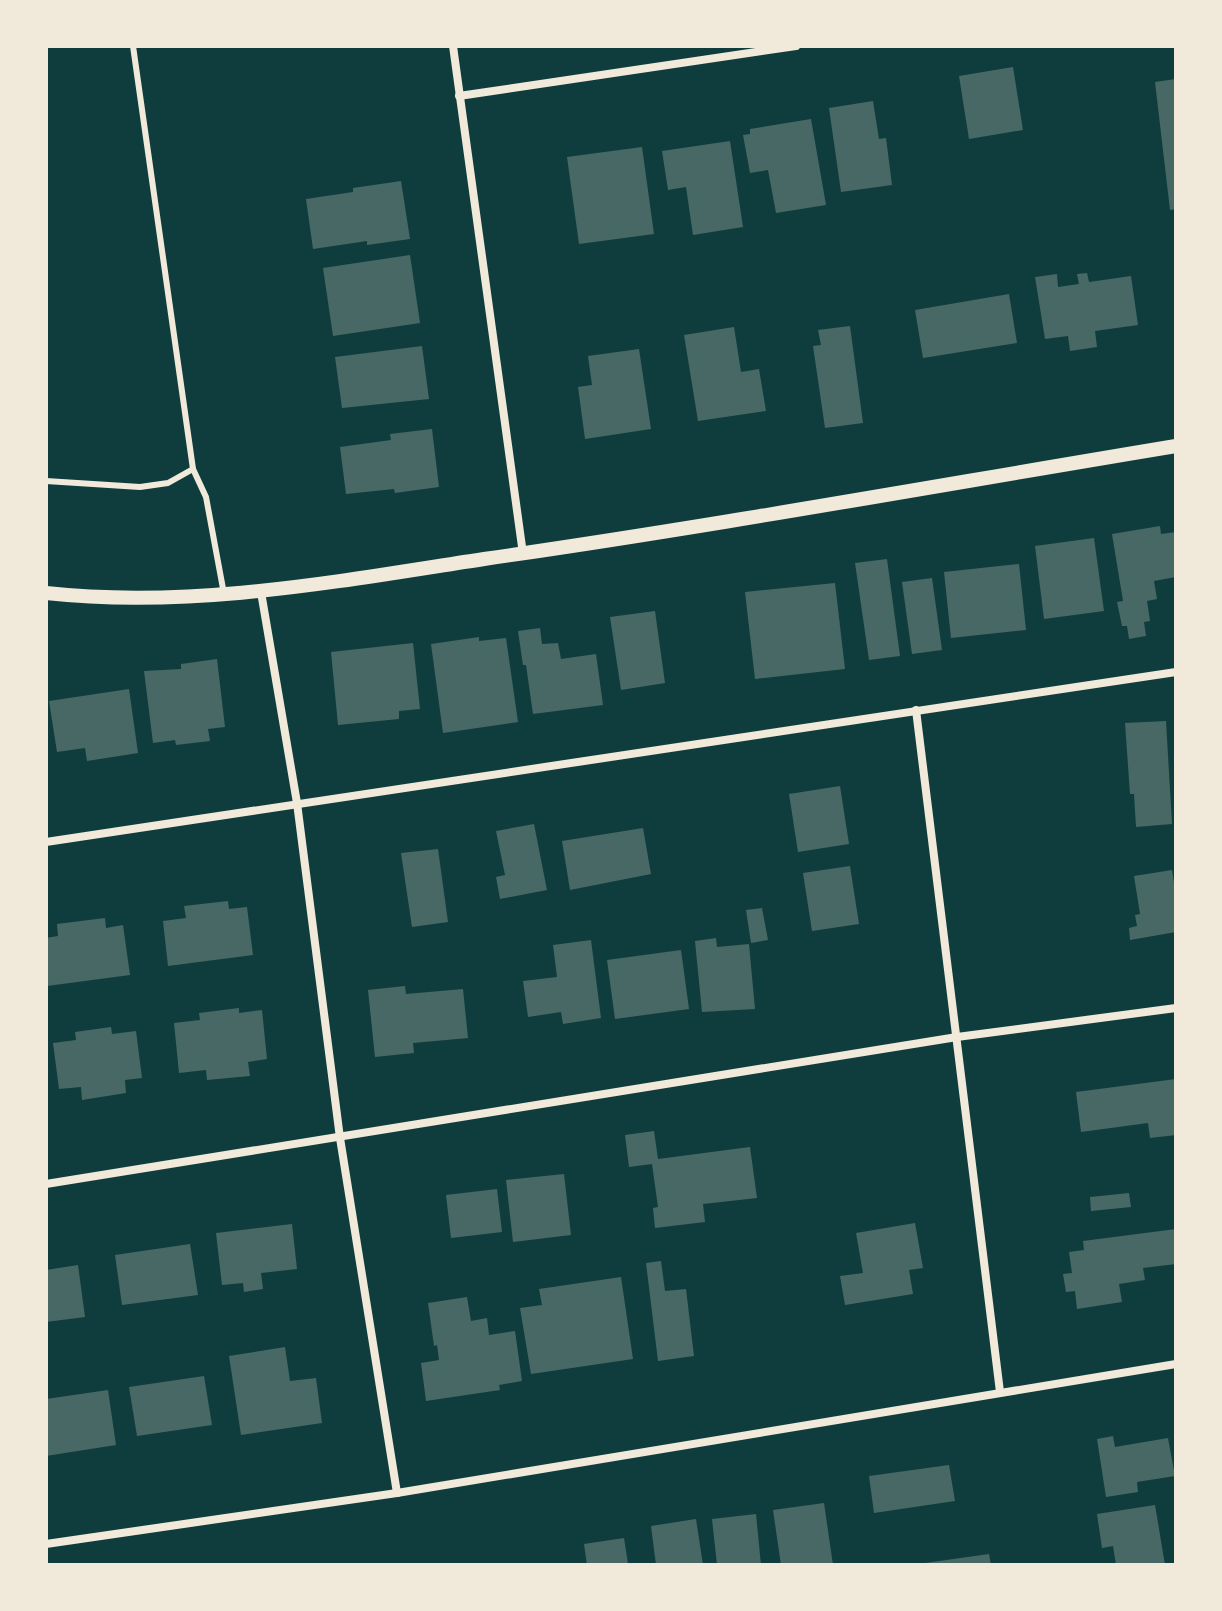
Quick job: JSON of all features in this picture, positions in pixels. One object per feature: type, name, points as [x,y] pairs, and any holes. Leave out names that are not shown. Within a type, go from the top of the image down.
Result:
[{"type":"street","points":[[453,46],[523,554]]},
{"type":"street","points":[[459,96],[796,46]]},
{"type":"street","points":[[46,593],[98,599],[261,592],[523,554],[1176,446]]},
{"type":"street","points":[[261,592],[297,803],[340,1138],[397,1493]]},
{"type":"street","points":[[46,842],[1176,672]]},
{"type":"street","points":[[916,710],[1000,1392]]},
{"type":"street","points":[[46,1184],[957,1037],[1176,1008]]},
{"type":"street","points":[[46,1544],[397,1493],[1176,1364]]},
{"type":"lane","points":[[133,46],[193,469],[206,497],[224,594]]},
{"type":"lane","points":[[46,481],[140,487],[168,483],[193,469]]},
{"type":"building","points":[[1013,67],[1023,130],[969,139],[959,76]]},
{"type":"building","points":[[1176,79],[1176,209],[1170,210],[1155,82]]},
{"type":"building","points":[[873,101],[879,139],[886,138],[892,185],[841,192],[829,108]]},
{"type":"building","points":[[811,119],[826,205],[776,213],[768,170],[750,173],[743,135],[750,134],[750,129]]},
{"type":"building","points":[[730,141],[743,227],[693,235],[686,187],[668,190],[662,151]]},
{"type":"building","points":[[642,147],[654,234],[579,244],[567,157]]},
{"type":"building","points":[[401,181],[410,239],[367,245],[367,241],[313,249],[306,199]]},
{"type":"building","points":[[410,255],[420,323],[333,336],[323,268]]},
{"type":"building","points":[[1087,273],[1089,282],[1131,276],[1138,325],[1095,331],[1097,347],[1070,351],[1068,336],[1045,339],[1035,277],[1057,274],[1058,287],[1079,284],[1077,274]]},
{"type":"building","points":[[1009,294],[1017,343],[923,358],[915,310]]},
{"type":"building","points":[[850,326],[863,423],[825,428],[813,346],[821,345],[818,330]]},
{"type":"building","points":[[734,327],[741,372],[759,369],[766,411],[698,421],[684,335]]},
{"type":"building","points":[[422,346],[429,399],[342,408],[335,357]]},
{"type":"building","points":[[639,349],[651,429],[585,439],[578,387],[592,385],[588,356]]},
{"type":"building","points":[[432,429],[439,487],[395,493],[394,489],[346,494],[340,447],[391,440],[390,434]]},
{"type":"building","points":[[1160,526],[1161,534],[1176,532],[1176,577],[1154,581],[1157,599],[1147,601],[1150,621],[1144,622],[1146,636],[1129,639],[1127,626],[1122,626],[1117,602],[1123,601],[1112,534]]},
{"type":"building","points":[[1094,538],[1104,611],[1044,619],[1035,546]]},
{"type":"building","points":[[887,559],[900,656],[869,660],[855,563]]},
{"type":"building","points":[[1019,564],[1026,630],[951,638],[944,572]]},
{"type":"building","points":[[932,578],[942,650],[912,654],[902,582]]},
{"type":"building","points":[[835,583],[845,669],[755,679],[745,592]]},
{"type":"building","points":[[655,611],[665,683],[621,690],[610,617]]},
{"type":"building","points":[[540,628],[542,644],[558,643],[561,659],[596,654],[603,705],[533,714],[518,631]]},
{"type":"building","points":[[479,637],[479,641],[506,638],[518,722],[443,733],[431,644]]},
{"type":"building","points":[[413,643],[420,709],[399,711],[399,719],[338,725],[331,652]]},
{"type":"building","points":[[217,659],[225,727],[208,729],[210,741],[176,745],[175,740],[153,743],[144,671],[181,669],[181,664]]},
{"type":"building","points":[[129,689],[138,753],[87,761],[85,748],[57,752],[49,701]]},
{"type":"building","points":[[1166,721],[1172,824],[1136,827],[1134,794],[1130,794],[1125,723]]},
{"type":"building","points":[[840,786],[849,844],[798,852],[789,794]]},
{"type":"building","points":[[534,824],[547,890],[500,899],[496,877],[505,875],[496,831]]},
{"type":"building","points":[[643,828],[651,874],[570,890],[562,841]]},
{"type":"building","points":[[438,849],[448,922],[412,927],[401,853]]},
{"type":"building","points":[[850,866],[859,924],[812,931],[803,873]]},
{"type":"building","points":[[1172,870],[1176,932],[1130,940],[1129,928],[1137,926],[1135,915],[1140,914],[1134,876]]},
{"type":"building","points":[[228,901],[229,909],[247,907],[253,955],[168,966],[163,921],[186,918],[184,906]]},
{"type":"building","points":[[762,908],[768,940],[751,943],[746,910]]},
{"type":"building","points":[[105,918],[106,928],[123,925],[130,975],[47,986],[46,938],[58,936],[57,924]]},
{"type":"building","points":[[716,938],[717,947],[749,944],[755,1009],[702,1012],[695,941]]},
{"type":"building","points":[[591,940],[601,1018],[563,1024],[561,1012],[528,1017],[523,981],[557,977],[553,945]]},
{"type":"building","points":[[681,950],[689,1009],[615,1019],[607,960]]},
{"type":"building","points":[[405,986],[406,994],[463,989],[468,1038],[413,1043],[414,1053],[375,1057],[368,990]]},
{"type":"building","points":[[239,1008],[239,1013],[262,1010],[267,1059],[248,1062],[250,1076],[207,1080],[206,1070],[179,1073],[174,1023],[200,1020],[199,1013]]},
{"type":"building","points":[[111,1027],[112,1034],[136,1031],[142,1078],[125,1080],[126,1093],[82,1100],[81,1087],[59,1089],[53,1043],[76,1040],[75,1032]]},
{"type":"building","points":[[1176,1079],[1176,1135],[1150,1138],[1148,1123],[1081,1132],[1076,1092]]},
{"type":"building","points":[[654,1131],[658,1159],[750,1147],[757,1198],[703,1204],[705,1222],[655,1228],[653,1208],[658,1207],[652,1164],[629,1167],[625,1135]]},
{"type":"building","points":[[564,1174],[571,1235],[513,1242],[506,1180]]},
{"type":"building","points":[[497,1189],[502,1232],[451,1238],[446,1195]]},
{"type":"building","points":[[1129,1193],[1131,1207],[1091,1211],[1090,1197]]},
{"type":"building","points":[[915,1223],[923,1268],[909,1270],[913,1294],[845,1305],[840,1276],[863,1273],[856,1233]]},
{"type":"building","points":[[292,1224],[297,1269],[261,1273],[263,1289],[244,1292],[243,1283],[222,1285],[216,1233]]},
{"type":"building","points":[[1176,1229],[1176,1264],[1143,1268],[1145,1280],[1119,1284],[1122,1302],[1077,1309],[1075,1291],[1066,1292],[1063,1274],[1072,1273],[1069,1252],[1084,1250],[1083,1241]]},
{"type":"building","points":[[190,1244],[198,1295],[122,1305],[115,1255]]},
{"type":"building","points":[[661,1261],[665,1291],[686,1289],[694,1356],[658,1361],[646,1263]]},
{"type":"building","points":[[78,1265],[85,1317],[46,1322],[46,1270]]},
{"type":"building","points":[[621,1277],[633,1359],[531,1374],[520,1308],[542,1305],[539,1289]]},
{"type":"building","points":[[467,1297],[471,1321],[487,1318],[489,1335],[515,1331],[522,1381],[499,1385],[500,1390],[426,1401],[421,1363],[439,1360],[428,1303]]},
{"type":"building","points":[[285,1347],[290,1381],[316,1378],[322,1423],[241,1435],[229,1356]]},
{"type":"building","points":[[204,1376],[212,1425],[137,1436],[129,1387]]},
{"type":"building","points":[[108,1390],[116,1445],[46,1456],[46,1399]]},
{"type":"building","points":[[1113,1436],[1115,1447],[1168,1438],[1175,1476],[1137,1482],[1138,1492],[1106,1497],[1097,1439]]},
{"type":"building","points":[[949,1465],[955,1501],[874,1513],[869,1476]]},
{"type":"building","points":[[824,1503],[833,1565],[781,1565],[773,1510]]},
{"type":"building","points":[[1155,1505],[1165,1565],[1116,1565],[1113,1546],[1102,1548],[1097,1514]]},
{"type":"building","points":[[756,1514],[761,1565],[717,1565],[712,1519]]},
{"type":"building","points":[[696,1519],[703,1565],[656,1565],[651,1526]]},
{"type":"building","points":[[624,1538],[628,1564],[587,1565],[584,1544]]},
{"type":"building","points":[[989,1554],[991,1565],[925,1565],[925,1563]]}]
